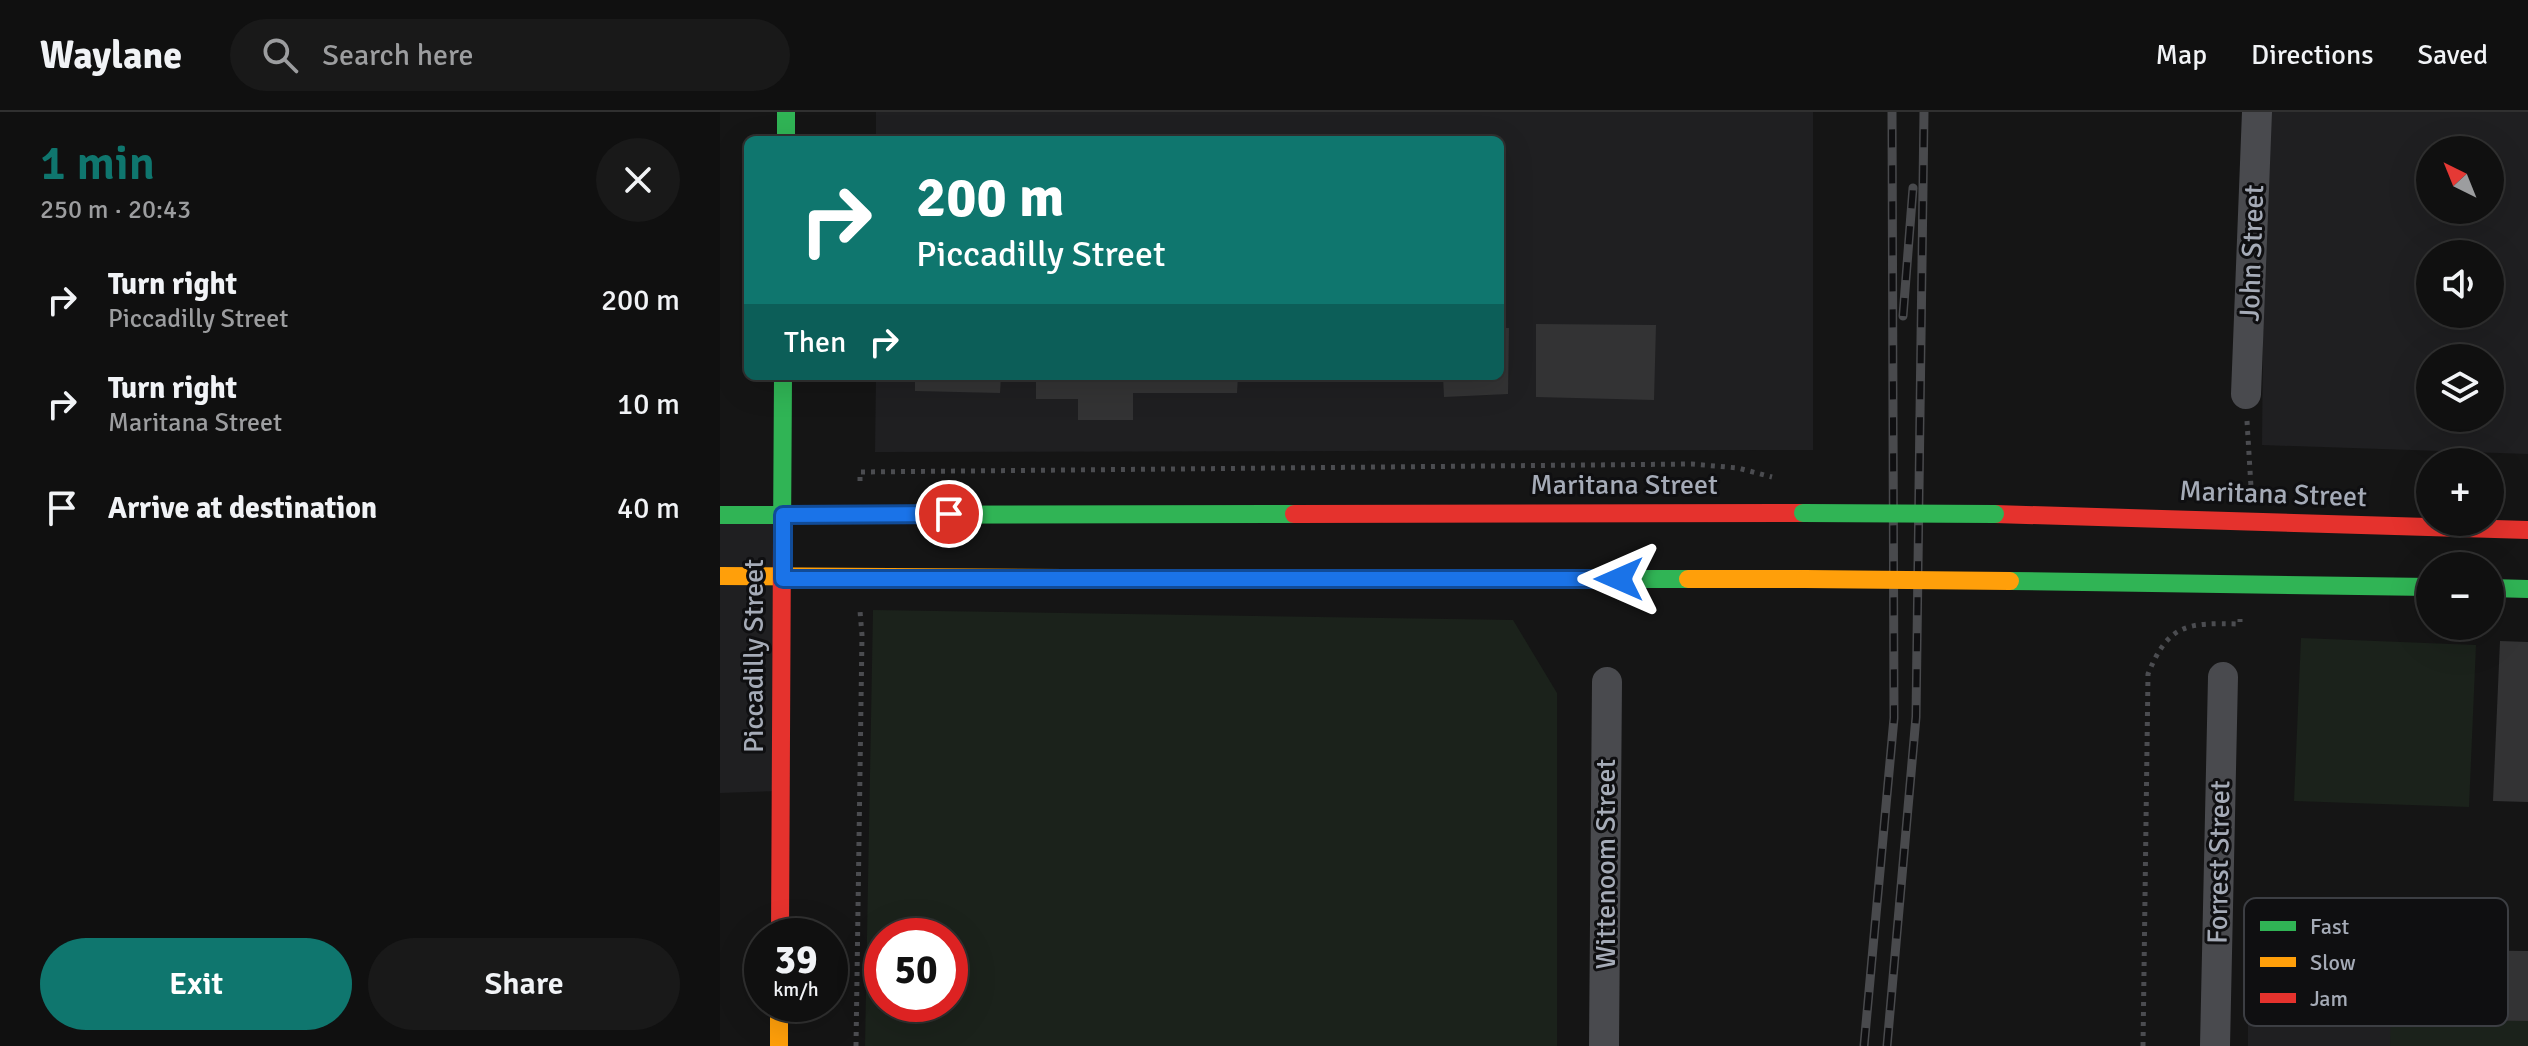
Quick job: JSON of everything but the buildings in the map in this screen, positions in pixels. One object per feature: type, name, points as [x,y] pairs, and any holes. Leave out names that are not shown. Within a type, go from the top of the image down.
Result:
[{"type":"main road","points":[[786,112],[786,136]]},
{"type":"main road","name":"Piccadilly Street","points":[[780,918],[783,380]]},
{"type":"main road","name":"Maritana Street","points":[[720,515],[1995,514],[2528,530]]},
{"type":"main road","points":[[720,576],[783,579],[1805,579],[2416,587]]},
{"type":"main road","points":[[2504,588],[2528,589]]},
{"type":"main road","points":[[779,1022],[779,1046]]},
{"type":"street","name":"John Street","points":[[2246,394],[2257,112]]},
{"type":"street","name":"Forrest Street","points":[[2215,1046],[2223,677]]},
{"type":"street","name":"Wittenoom Street","points":[[1604,1046],[1607,682]]},
{"type":"path","points":[[2246,394],[2251,488]]},
{"type":"path","points":[[860,472],[1692,464],[1738,468],[1778,478]]},
{"type":"path","points":[[856,1046],[862,635],[859,604]]},
{"type":"path","points":[[2143,1046],[2148,674],[2159,647],[2175,632],[2190,623],[2240,624],[2240,606]]},
{"type":"shaded area","points":[[876,112],[1813,112],[1813,450],[875,452],[876,380],[1504,380],[1504,136],[876,136]]},
{"type":"shaded area","points":[[2265,112],[2528,112],[2528,454],[2504,453],[2504,448],[2416,450],[2262,445]]},
{"type":"shaded area","points":[[720,515],[783,515],[781,791],[720,793]]},
{"type":"shaded area","points":[[873,610],[1513,620],[1557,693],[1557,1046],[865,1046],[865,1022],[968,1022],[968,918],[867,918]]},
{"type":"shaded area","points":[[2301,638],[2476,645],[2469,807],[2294,801]]},
{"type":"shaded area","points":[[2508,1021],[2528,1021],[2528,1046],[2248,1046],[2248,1026],[2508,1026]]},
{"type":"shaded area","points":[[2508,1021],[2528,1021],[2528,1046],[2390,1046],[2391,1026],[2508,1026]]},
{"type":"railway","points":[[1864,1046],[1894,718],[1892,112]]},
{"type":"railway","points":[[1887,1046],[1916,717],[1924,112]]},
{"type":"railway","points":[[1903,316],[1913,188]]},
{"type":"traffic: fast","points":[[786,112],[786,136]]},
{"type":"traffic: fast","points":[[782,540],[783,380]]},
{"type":"traffic: fast","points":[[1803,513],[1995,514]]},
{"type":"traffic: fast","points":[[720,515],[1294,514]]},
{"type":"traffic: fast","points":[[1255,579],[1688,579]]},
{"type":"traffic: fast","points":[[2010,581],[2416,587]]},
{"type":"traffic: fast","points":[[2504,588],[2528,589]]},
{"type":"traffic: slow","points":[[720,576],[1255,579]]},
{"type":"traffic: slow","points":[[1688,579],[1805,579]]},
{"type":"traffic: slow","points":[[1805,579],[2010,581]]},
{"type":"traffic: slow","points":[[779,1022],[779,1046]]},
{"type":"traffic: jam","points":[[1294,514],[1803,513]]},
{"type":"traffic: jam","points":[[1995,514],[2528,530]]},
{"type":"traffic: jam","points":[[780,918],[782,540]]},
{"type":"route","points":[[949,514],[783,515],[783,579],[1619,579]]}]
